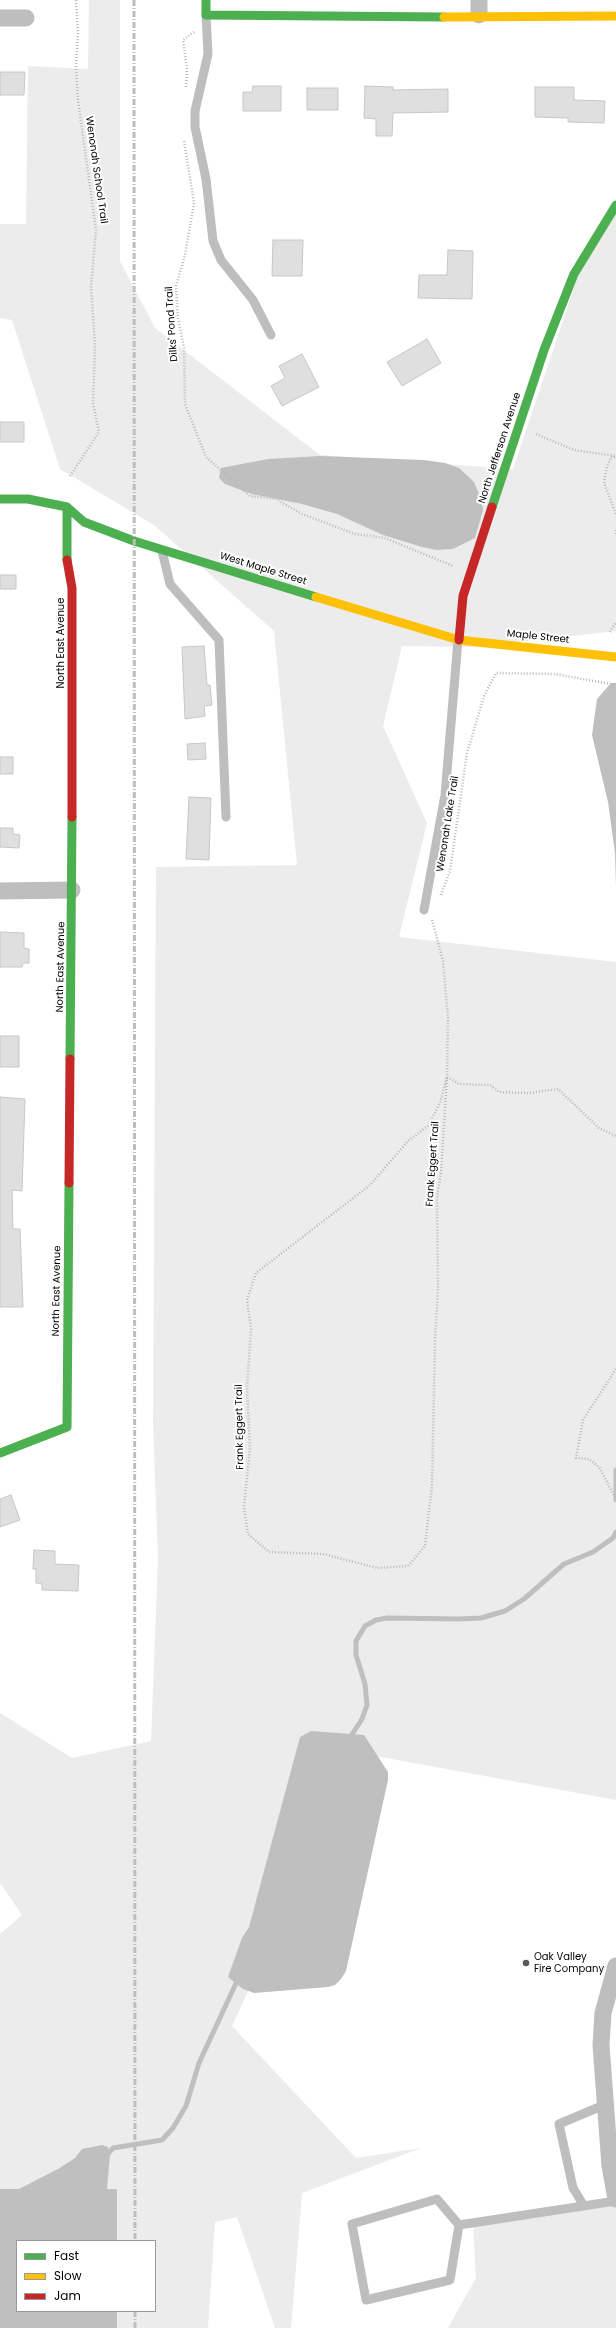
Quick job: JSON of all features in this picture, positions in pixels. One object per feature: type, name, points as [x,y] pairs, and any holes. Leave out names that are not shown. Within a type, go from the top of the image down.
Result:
[{"type":"street","points":[[206,0],[206,15],[284,17],[479,8],[616,16]]},
{"type":"street","points":[[0,18],[26,18]]},
{"type":"street","name":"North Jefferson Avenue","points":[[458,640],[463,596],[544,350],[574,274],[616,205]]},
{"type":"street","points":[[0,499],[28,499],[68,507]]},
{"type":"street","name":"West Maple Street","points":[[68,507],[84,522],[162,549],[458,640]]},
{"type":"street","name":"North East Avenue","points":[[0,1453],[67,1427],[72,890],[72,588],[67,565],[68,507]]},
{"type":"street","name":"Maple Street","points":[[458,640],[616,657]]},
{"type":"street","points":[[0,891],[72,890]]},
{"type":"street","points":[[616,1966],[603,2013],[601,2045],[604,2105],[610,2166],[616,2200]]},
{"type":"lane","points":[[206,15],[208,54],[196,111],[195,127],[206,179],[213,241],[221,260],[253,300],[271,335]]},
{"type":"lane","points":[[162,549],[170,584],[219,640],[226,817]]},
{"type":"lane","name":"North Jefferson Avenue","points":[[424,910],[445,794],[453,714],[458,640]]},
{"type":"lane","points":[[584,2206],[574,2188],[559,2124],[604,2105]]},
{"type":"lane","points":[[437,2199],[460,2225],[450,2280],[366,2300],[352,2224],[437,2199]]},
{"type":"lane","points":[[460,2225],[616,2200]]},
{"type":"path","name":"Wenonah School Trail","points":[[70,476],[99,432],[93,403],[95,345],[91,287],[96,230],[78,100],[76,68],[78,34],[76,0]]},
{"type":"path","points":[[186,93],[187,68],[183,40],[195,32]]},
{"type":"path","name":"Dilks' Pond Trail","points":[[183,134],[194,203],[185,255],[176,286],[177,306],[184,348],[185,404],[206,457],[250,496],[276,499],[302,514],[355,534],[384,538],[460,569]]},
{"type":"path","points":[[536,433],[574,450],[616,456]]},
{"type":"path","points":[[616,456],[611,457],[606,470],[604,483],[616,514]]},
{"type":"path","points":[[616,530],[616,536]]},
{"type":"path","points":[[610,632],[616,622]]},
{"type":"path","name":"Wenonah Lake Trail","points":[[439,899],[450,871],[467,753],[484,696],[496,673],[555,674],[616,685]]},
{"type":"path","points":[[434,913],[432,920],[443,961],[446,988],[448,1017],[447,1077],[459,1084],[490,1085],[499,1092],[529,1093],[558,1089],[599,1128],[616,1136]]},
{"type":"path","name":"Frank Eggert Trail","points":[[447,1077],[441,1172],[437,1198],[438,1288],[435,1334],[435,1385],[431,1445],[432,1486],[424,1546],[408,1566],[378,1568],[323,1554],[269,1552],[248,1534],[244,1507],[249,1478],[250,1448],[247,1388],[251,1329],[247,1300],[256,1273],[370,1185],[408,1141],[428,1126],[440,1103],[447,1077]]},
{"type":"path","points":[[616,1369],[582,1420],[576,1458],[589,1459],[599,1466],[616,1499]]},
{"type":"shaded area","points":[[89,0],[120,0],[120,261],[155,328],[320,455],[513,469],[585,255],[616,203],[616,631],[472,647],[402,646],[383,726],[427,823],[399,937],[616,962],[616,1800],[359,1753],[232,2026],[356,2158],[421,2148],[302,2193],[291,2328],[275,2328],[237,2217],[215,2222],[208,2328],[117,2328],[117,2312],[156,2312],[156,2240],[117,2240],[117,2189],[0,2189],[0,1934],[22,1915],[0,1883],[0,1713],[72,1758],[151,1741],[158,1559],[153,1421],[156,867],[297,865],[274,631],[154,525],[60,469],[12,320],[0,318],[0,224],[26,224],[28,66],[88,69]]},
{"type":"shaded area","points":[[320,456],[424,460],[445,463],[459,468],[474,482],[482,501],[483,510],[475,538],[453,549],[437,550],[422,547],[383,535],[337,514],[302,504],[252,494],[225,484],[219,478],[221,468],[268,459]]},
{"type":"shaded area","points":[[611,683],[616,683],[616,887],[615,853],[608,802],[592,735],[597,699]]},
{"type":"shaded area","points":[[311,1731],[364,1735],[388,1772],[388,1780],[346,1971],[341,1979],[335,1985],[328,1987],[254,1993],[243,1989],[228,1977],[242,1938],[249,1927],[300,1737]]},
{"type":"shaded area","points":[[102,2145],[108,2147],[110,2154],[107,2189],[117,2189],[117,2240],[16,2240],[16,2312],[117,2312],[117,2328],[0,2328],[0,2189],[19,2189],[58,2169],[75,2158],[82,2149]]},
{"type":"shaded area","points":[[616,2201],[616,2328],[448,2328],[476,2278],[473,2225]]},
{"type":"building","points":[[0,72],[25,72],[24,95],[0,95]]},
{"type":"building","points":[[253,86],[281,86],[281,111],[243,111],[243,92],[252,92]]},
{"type":"building","points":[[365,86],[393,87],[393,90],[448,89],[448,112],[393,113],[392,136],[376,136],[376,119],[364,118]]},
{"type":"building","points":[[535,87],[574,87],[574,100],[605,101],[604,123],[568,122],[568,118],[535,117]]},
{"type":"building","points":[[307,88],[338,88],[338,110],[307,110]]},
{"type":"building","points":[[273,240],[303,240],[302,276],[272,276]]},
{"type":"building","points":[[448,250],[473,251],[472,299],[418,298],[419,275],[447,275]]},
{"type":"building","points":[[427,339],[441,363],[402,386],[387,362]]},
{"type":"building","points":[[302,354],[319,387],[282,406],[271,386],[285,378],[279,366]]},
{"type":"building","points":[[0,422],[24,422],[24,442],[0,442]]},
{"type":"building","points":[[0,575],[16,575],[16,589],[0,589]]},
{"type":"building","points":[[204,646],[207,685],[210,685],[212,705],[204,706],[205,716],[185,719],[182,647]]},
{"type":"building","points":[[205,743],[206,759],[188,760],[187,744]]},
{"type":"building","points":[[0,757],[13,757],[13,774],[0,774]]},
{"type":"building","points":[[189,797],[211,798],[209,860],[186,859]]},
{"type":"building","points":[[0,828],[13,828],[13,834],[20,835],[19,848],[0,847]]},
{"type":"building","points":[[0,932],[24,933],[24,948],[29,949],[29,963],[23,963],[22,967],[0,967]]},
{"type":"building","points":[[0,1036],[19,1036],[19,1067],[0,1067]]},
{"type":"building","points":[[0,1097],[25,1099],[22,1191],[12,1190],[13,1229],[20,1229],[23,1307],[0,1307]]},
{"type":"building","points":[[11,1495],[20,1520],[0,1527],[0,1499]]},
{"type":"building","points":[[34,1550],[55,1551],[55,1564],[79,1565],[78,1591],[42,1590],[42,1584],[36,1583],[36,1569],[33,1569]]},
{"type":"waterway","points":[[616,1470],[616,1500]]},
{"type":"waterway","points":[[349,1739],[362,1719],[367,1705],[365,1684],[356,1655],[356,1641],[365,1626],[376,1620],[387,1618],[481,1618],[505,1611],[524,1599],[564,1564],[593,1552],[613,1538],[616,1532]]},
{"type":"waterway","points":[[106,2156],[113,2148],[162,2140],[173,2128],[186,2106],[199,2063],[238,1979]]},
{"type":"railway","points":[[134,0],[135,2240]]},
{"type":"railway","points":[[135,2312],[135,2328]]},
{"type":"traffic: fast","points":[[206,0],[206,15],[444,17]]},
{"type":"traffic: fast","points":[[492,507],[544,350],[574,274],[616,205]]},
{"type":"traffic: fast","points":[[0,499],[28,499],[67,507],[84,522],[134,541],[316,597]]},
{"type":"traffic: fast","points":[[67,507],[67,560]]},
{"type":"traffic: fast","points":[[70,1059],[72,817]]},
{"type":"traffic: fast","points":[[0,1453],[67,1427],[69,1183]]},
{"type":"traffic: slow","points":[[444,17],[616,16]]},
{"type":"traffic: slow","points":[[316,597],[459,640],[616,657]]},
{"type":"traffic: jam","points":[[459,640],[463,596],[492,507]]},
{"type":"traffic: jam","points":[[67,560],[72,588],[72,817]]},
{"type":"traffic: jam","points":[[69,1183],[70,1059]]},
{"type":"place","name":"Oak Valley Fire Company","points":[[526,1963]]}]
